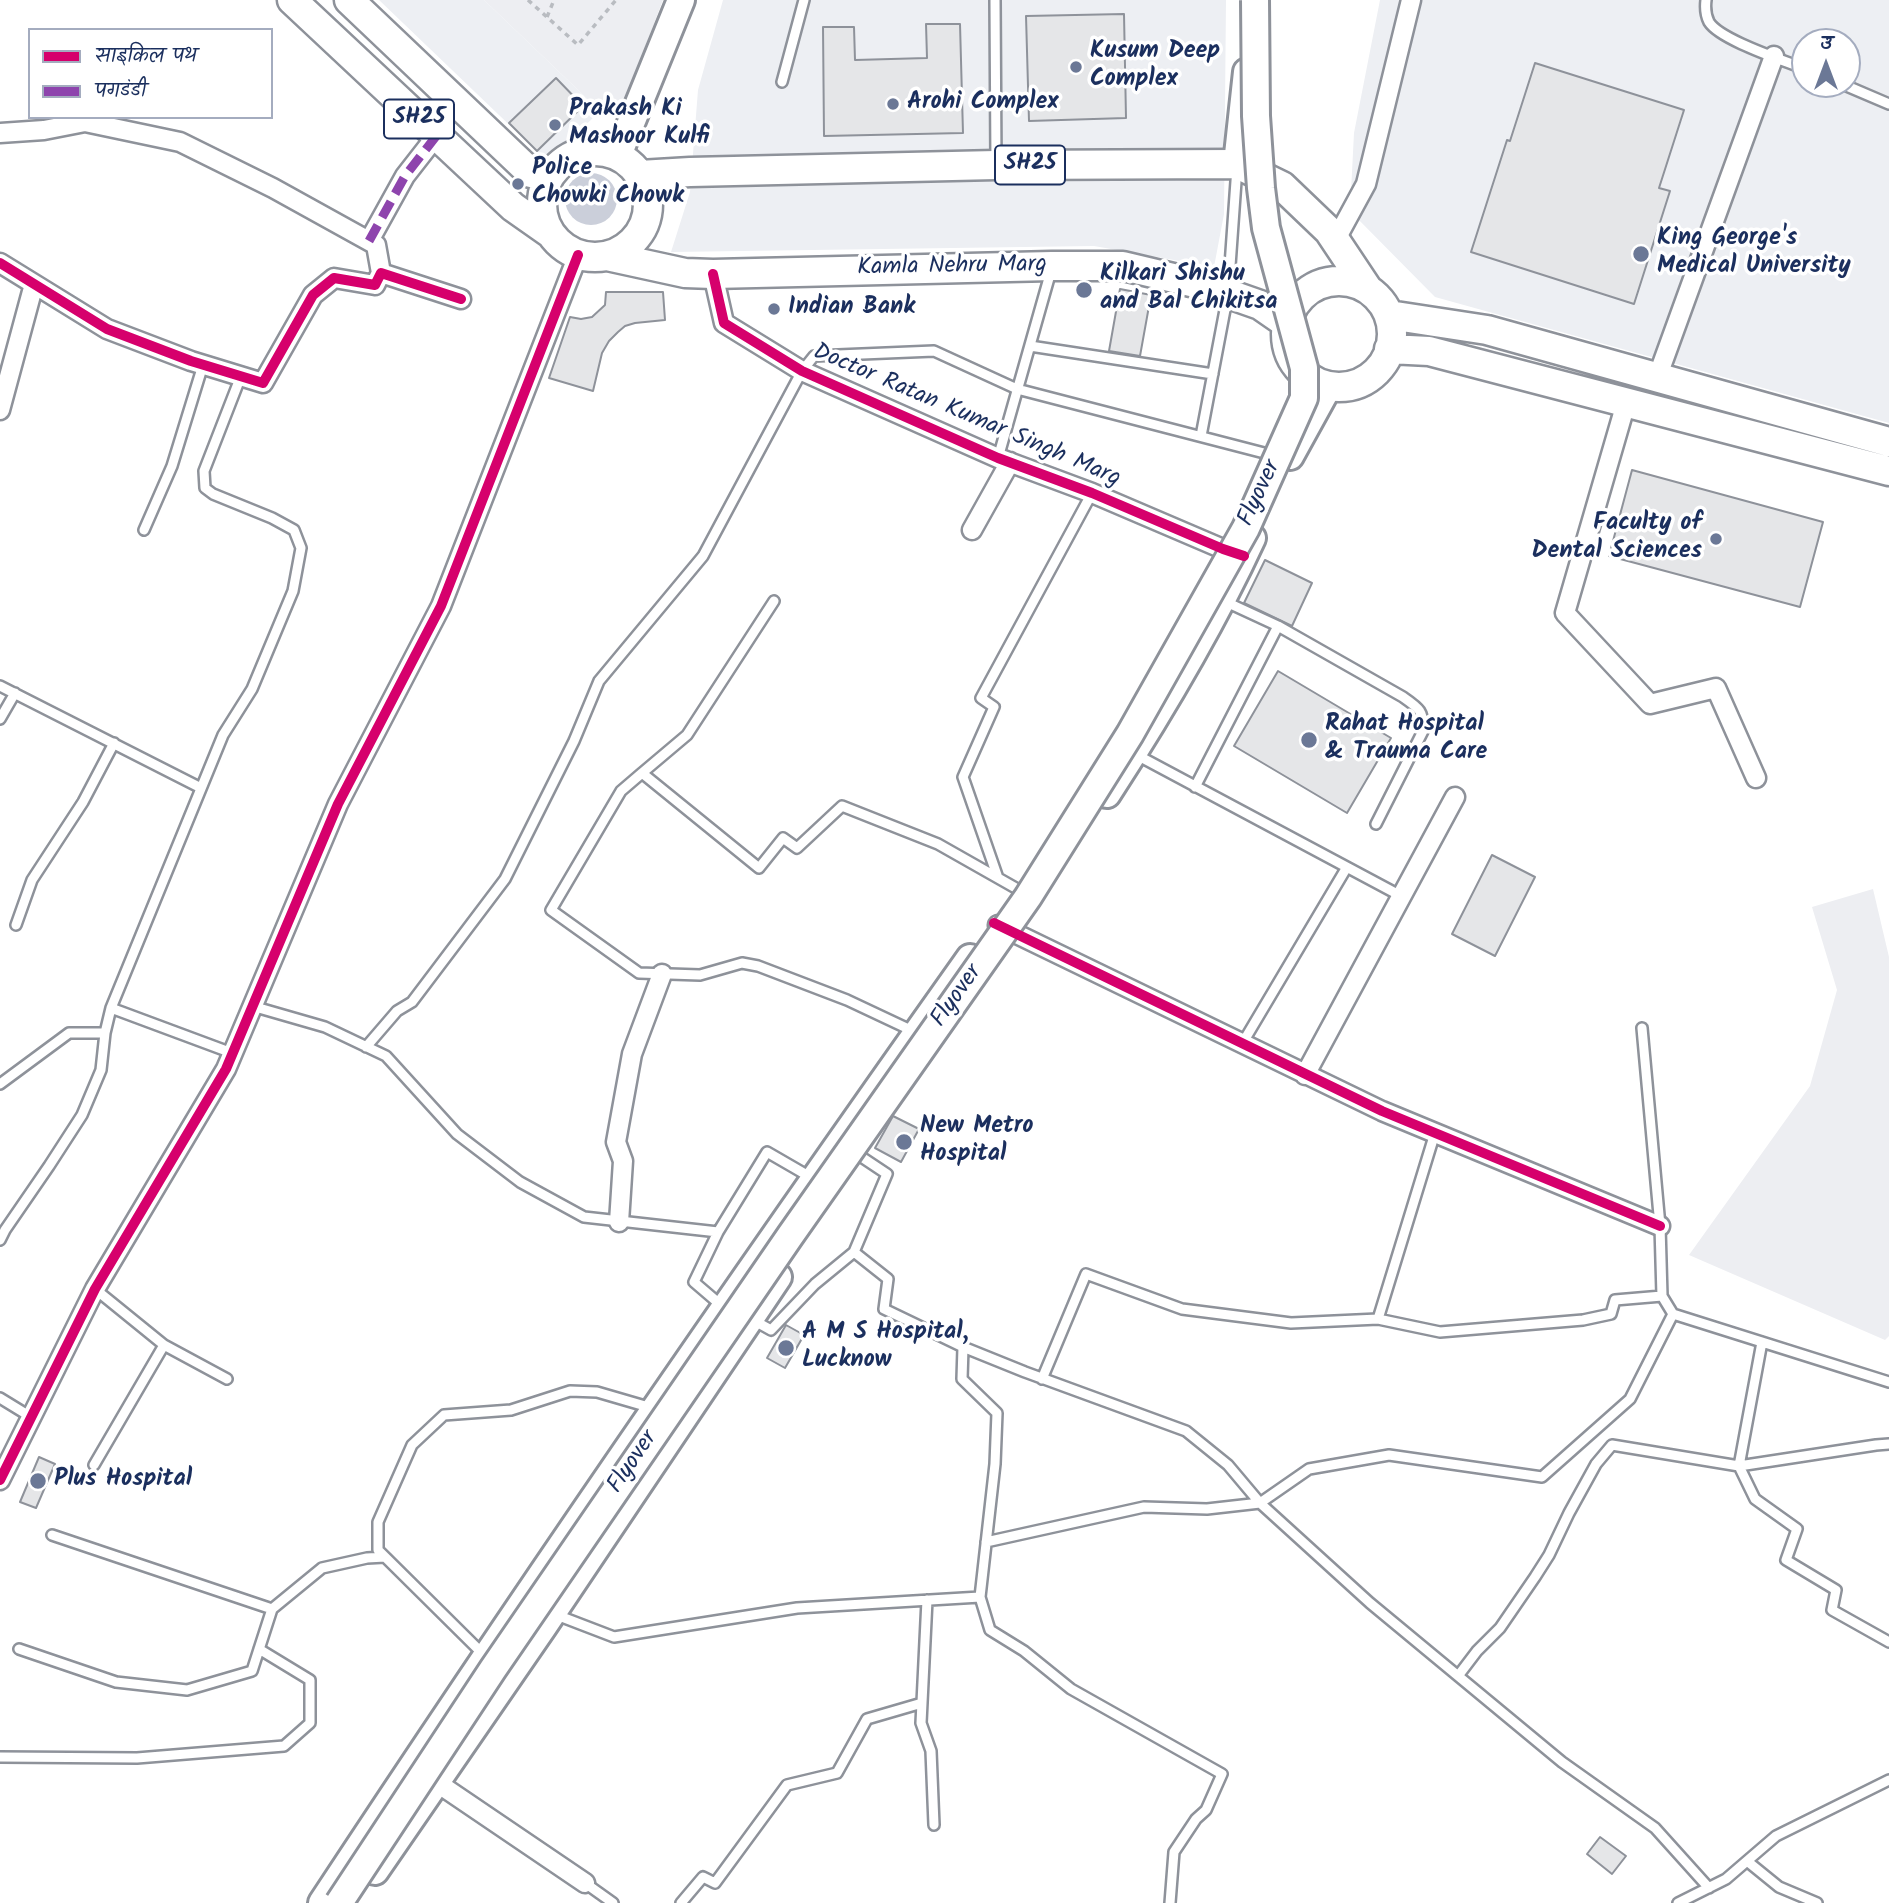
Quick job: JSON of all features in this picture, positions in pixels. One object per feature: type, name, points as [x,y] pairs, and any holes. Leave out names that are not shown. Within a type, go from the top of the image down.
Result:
[{"type":"main road","name":"SH25","points":[[292,0],[513,207],[550,233],[563,247],[578,255]]},
{"type":"main road","name":"SH25","points":[[349,0],[531,173],[550,175]]},
{"type":"main road","points":[[618,155],[681,0]]},
{"type":"main road","points":[[1237,164],[1254,0]]},
{"type":"main road","name":"Flyover","points":[[339,1903],[493,1670],[766,1270],[1028,897],[1130,734],[1246,528],[1304,398],[1304,368],[1266,228],[1256,116],[1254,0]]},
{"type":"main road","points":[[550,233],[542,214],[542,193],[550,175],[566,159],[588,151],[618,155],[628,162],[640,175],[648,194],[645,225],[639,236],[624,249],[607,256],[592,258],[578,255]]},
{"type":"main road","name":"SH25","points":[[640,175],[996,165],[1237,164],[1282,186],[1329,231],[1367,288]]},
{"type":"main road","name":"Kamla Nehru Marg","points":[[607,256],[685,273],[713,274],[1123,266],[1203,285],[1260,305],[1286,323]]},
{"type":"main road","points":[[1332,281],[1350,282],[1367,288],[1384,305],[1392,324],[1392,346],[1383,366],[1368,379],[1351,387],[1328,387],[1307,377],[1294,363],[1286,344],[1286,323],[1294,305],[1310,290],[1332,281]]},
{"type":"main road","points":[[1389,315],[1487,330],[1889,442]]},
{"type":"main road","points":[[1389,349],[1429,351],[1889,471]]},
{"type":"main road","points":[[1018,889],[1133,754],[1222,600],[1242,514],[1292,396],[1294,363]]},
{"type":"main road","points":[[353,1903],[750,1318],[824,1186],[1005,928],[1018,889],[1052,842],[1160,664],[1234,552],[1328,387]]},
{"type":"main road","points":[[1821,454],[1826,425]]},
{"type":"main road","points":[[849,1149],[916,1033],[1005,928]]},
{"type":"main road","points":[[322,1903],[485,1656],[723,1308],[824,1186]]},
{"type":"street","points":[[1335,241],[1367,184],[1411,0]]},
{"type":"street","points":[[1657,378],[1774,56]]},
{"type":"street","points":[[0,133],[44,130],[85,122],[180,142],[273,188],[376,245],[381,273],[374,285],[334,278],[313,295],[263,383],[203,365],[107,329],[0,263]]},
{"type":"street","points":[[369,241],[405,176],[437,135]]},
{"type":"street","points":[[0,1480],[95,1289],[226,1069],[338,804],[441,606],[578,255]]},
{"type":"street","points":[[381,273],[461,299]]},
{"type":"street","name":"Doctor Ratan Kumar Singh Marg","points":[[713,274],[724,323],[802,371],[1004,460],[1234,552]]},
{"type":"street","points":[[0,410],[34,284]]},
{"type":"street","points":[[1626,403],[1565,613],[1650,704],[1716,688],[1756,778]]},
{"type":"street","points":[[972,530],[1004,460]]},
{"type":"street","points":[[1306,1075],[1455,797]]},
{"type":"street","points":[[1005,928],[1306,1075],[1435,1133],[1660,1226]]},
{"type":"street","points":[[619,1222],[623,1161],[616,1142],[632,1054],[663,974]]},
{"type":"street","points":[[436,1782],[584,1884]]},
{"type":"lane","points":[[782,82],[804,0]]},
{"type":"lane","points":[[995,0],[996,165]]},
{"type":"lane","points":[[1706,0],[1705,10],[1710,24],[1726,37],[1791,63]]},
{"type":"lane","points":[[1861,92],[1889,104]]},
{"type":"lane","points":[[1201,436],[1228,294],[1237,164]]},
{"type":"lane","points":[[1004,460],[1017,389],[1052,266]]},
{"type":"lane","points":[[1030,346],[1213,374]]},
{"type":"lane","points":[[366,1046],[397,1011],[412,1002],[505,879],[574,741],[599,681],[703,556],[802,371],[814,356],[934,351],[1017,389],[1268,454]]},
{"type":"lane","points":[[144,530],[172,466],[203,365]]},
{"type":"lane","points":[[0,1240],[82,1115],[101,1070],[105,1032],[111,1008],[223,735],[252,689],[293,592],[301,548],[294,530],[205,488],[204,471],[241,376]]},
{"type":"lane","points":[[1018,889],[963,778],[994,707],[981,698],[1092,493]]},
{"type":"lane","points":[[1222,600],[1278,626],[1417,706],[1424,717],[1423,731],[1376,824]]},
{"type":"lane","points":[[774,601],[687,735],[621,792],[551,910],[639,973],[701,975],[742,963],[758,966],[847,1000],[916,1033]]},
{"type":"lane","points":[[1195,787],[1278,626]]},
{"type":"lane","points":[[0,686],[201,788]]},
{"type":"lane","points":[[0,719],[15,693]]},
{"type":"lane","points":[[16,925],[32,880],[83,802],[114,743]]},
{"type":"lane","points":[[1133,754],[1401,897]]},
{"type":"lane","points":[[642,773],[759,868],[783,838],[797,848],[842,806],[938,844],[1018,889]]},
{"type":"lane","points":[[1242,1044],[1347,867]]},
{"type":"lane","points":[[253,1006],[325,1027],[386,1056],[457,1134],[520,1182],[584,1217],[718,1232]]},
{"type":"lane","points":[[111,1008],[232,1053]]},
{"type":"lane","points":[[1642,1028],[1660,1226],[1662,1296],[1672,1314],[1889,1382]]},
{"type":"lane","points":[[0,1084],[69,1033],[105,1032]]},
{"type":"lane","points":[[1378,1319],[1435,1133]]},
{"type":"lane","points":[[750,1318],[771,1330],[815,1284],[854,1252],[887,1174],[849,1149]]},
{"type":"lane","points":[[723,1308],[694,1282],[718,1232],[767,1152],[824,1186]]},
{"type":"lane","points":[[854,1252],[888,1279],[884,1309],[963,1347],[1042,1379],[1186,1431],[1228,1465],[1260,1503],[1370,1604],[1562,1762],[1655,1828],[1709,1888]]},
{"type":"lane","points":[[1042,1379],[1086,1273],[1182,1309],[1291,1324],[1378,1319],[1440,1332],[1583,1320],[1611,1314],[1615,1300],[1662,1296]]},
{"type":"lane","points":[[95,1289],[164,1345],[227,1378]]},
{"type":"lane","points":[[986,1542],[1144,1507],[1207,1509],[1260,1503],[1308,1469],[1389,1455],[1542,1477],[1630,1399],[1672,1314]]},
{"type":"lane","points":[[1762,1342],[1739,1466],[1755,1499],[1797,1529],[1786,1560],[1836,1590],[1832,1610],[1889,1642]]},
{"type":"lane","points":[[94,1465],[164,1345]]},
{"type":"lane","points":[[963,1347],[962,1379],[997,1413],[995,1464],[980,1597],[990,1630],[1024,1651],[1071,1689],[1222,1774],[1206,1810],[1196,1819],[1174,1852],[1170,1903]]},
{"type":"lane","points":[[485,1656],[378,1550],[378,1522],[412,1444],[444,1415],[511,1410],[570,1391],[597,1392],[654,1409]]},
{"type":"lane","points":[[0,1398],[32,1417]]},
{"type":"lane","points":[[1458,1676],[1477,1651],[1500,1628],[1530,1585],[1549,1555],[1595,1464],[1612,1445],[1739,1466],[1889,1444]]},
{"type":"lane","points":[[52,1535],[271,1609]]},
{"type":"lane","points":[[19,1649],[116,1682],[187,1690],[252,1671],[271,1609],[322,1568],[367,1558],[385,1557]]},
{"type":"lane","points":[[552,1613],[614,1637],[797,1608],[980,1597]]},
{"type":"lane","points":[[927,1600],[921,1723],[931,1751],[933,1825]]},
{"type":"lane","points":[[0,1757],[137,1758],[284,1746],[310,1723],[310,1680],[259,1649]]},
{"type":"lane","points":[[681,1903],[703,1877],[715,1884],[787,1785],[837,1773],[867,1719],[922,1703]]},
{"type":"lane","points":[[1678,1903],[1726,1879],[1776,1836],[1889,1780]]},
{"type":"lane","points":[[1747,1861],[1779,1887],[1817,1903]]},
{"type":"lane","points":[[584,1884],[613,1903]]},
{"type":"path","points":[[528,0],[578,45],[616,0]]},
{"type":"path","points":[[547,17],[554,0]]},
{"type":"shaded area","points":[[379,0],[484,0],[600,111],[548,162]]},
{"type":"shaded area","points":[[484,0],[663,0],[622,107],[600,111]]},
{"type":"shaded area","points":[[723,0],[1226,0],[1224,214],[1214,267],[1094,246],[671,252],[690,192],[698,90]]},
{"type":"shaded area","name":"King George's Medical University","points":[[1380,0],[1889,0],[1889,423],[1435,297],[1350,211],[1354,133]]},
{"type":"shaded area","points":[[591,173],[601,175],[609,181],[615,189],[615,209],[609,217],[601,223],[591,225],[581,223],[573,217],[567,209],[565,199],[567,189],[573,181],[581,175]]},
{"type":"shaded area","points":[[1873,889],[1889,957],[1889,1336],[1885,1340],[1689,1255],[1810,1086],[1837,990],[1812,907]]},
{"type":"building","name":"Kusum Deep Complex","points":[[1124,14],[1126,118],[1029,121],[1026,16]]},
{"type":"building","name":"Arohi Complex","points":[[926,24],[960,24],[963,133],[824,136],[823,27],[854,27],[855,60],[927,58]]},
{"type":"building","points":[[1535,63],[1684,110],[1659,188],[1670,191],[1634,304],[1471,252]]},
{"type":"building","points":[[556,78],[583,106],[537,151],[509,123]]},
{"type":"building","points":[[1120,289],[1151,295],[1140,356],[1109,351]]},
{"type":"building","points":[[606,292],[663,292],[665,320],[635,323],[618,332],[602,353],[593,391],[549,378],[570,317],[592,317],[605,305]]},
{"type":"building","name":"Faculty of Dental Sciences","points":[[1632,470],[1823,522],[1800,607],[1609,556]]},
{"type":"building","points":[[1265,560],[1312,583],[1292,626],[1244,603]]},
{"type":"building","points":[[1278,671],[1391,738],[1347,813],[1234,746]]},
{"type":"building","points":[[1492,855],[1535,877],[1495,956],[1452,934]]},
{"type":"building","points":[[893,1116],[919,1129],[901,1162],[875,1148]]},
{"type":"building","points":[[786,1325],[804,1335],[785,1368],[767,1358]]},
{"type":"building","points":[[39,1457],[55,1464],[36,1508],[20,1502]]},
{"type":"building","points":[[1600,1837],[1626,1856],[1612,1874],[1587,1854]]},
{"type":"marked path","points":[[369,241],[405,176],[437,135]]},
{"type":"cycle path","points":[[0,1480],[95,1289],[226,1069],[338,804],[441,606],[578,255]]},
{"type":"cycle path","points":[[0,263],[107,329],[191,361],[263,383],[313,295],[334,278],[375,285],[381,273],[461,299]]},
{"type":"cycle path","points":[[713,274],[724,323],[802,371],[998,458],[1092,493],[1244,556]]},
{"type":"cycle path","points":[[994,923],[1382,1111],[1660,1226]]},
{"type":"place","name":"Kusum Deep Complex","points":[[1076,67]]},
{"type":"place","name":"Arohi Complex","points":[[893,104]]},
{"type":"place","name":"Prakash Ki Mashoor Kulfi","points":[[555,125]]},
{"type":"place","name":"Police Chowki Chowk","points":[[518,184]]},
{"type":"place","name":"King George's Medical University","points":[[1641,254]]},
{"type":"place","name":"Kilkari Shishu and Bal Chikitsa","points":[[1084,290]]},
{"type":"place","name":"Indian Bank","points":[[774,309]]},
{"type":"place","name":"Faculty of Dental Sciences","points":[[1716,539]]},
{"type":"place","name":"Rahat Hospital & Trauma Care","points":[[1309,740]]},
{"type":"place","name":"New Metro Hospital","points":[[904,1142]]},
{"type":"place","name":"A M S Hospital, Lucknow","points":[[786,1348]]},
{"type":"place","name":"Plus Hospital","points":[[38,1481]]}]
